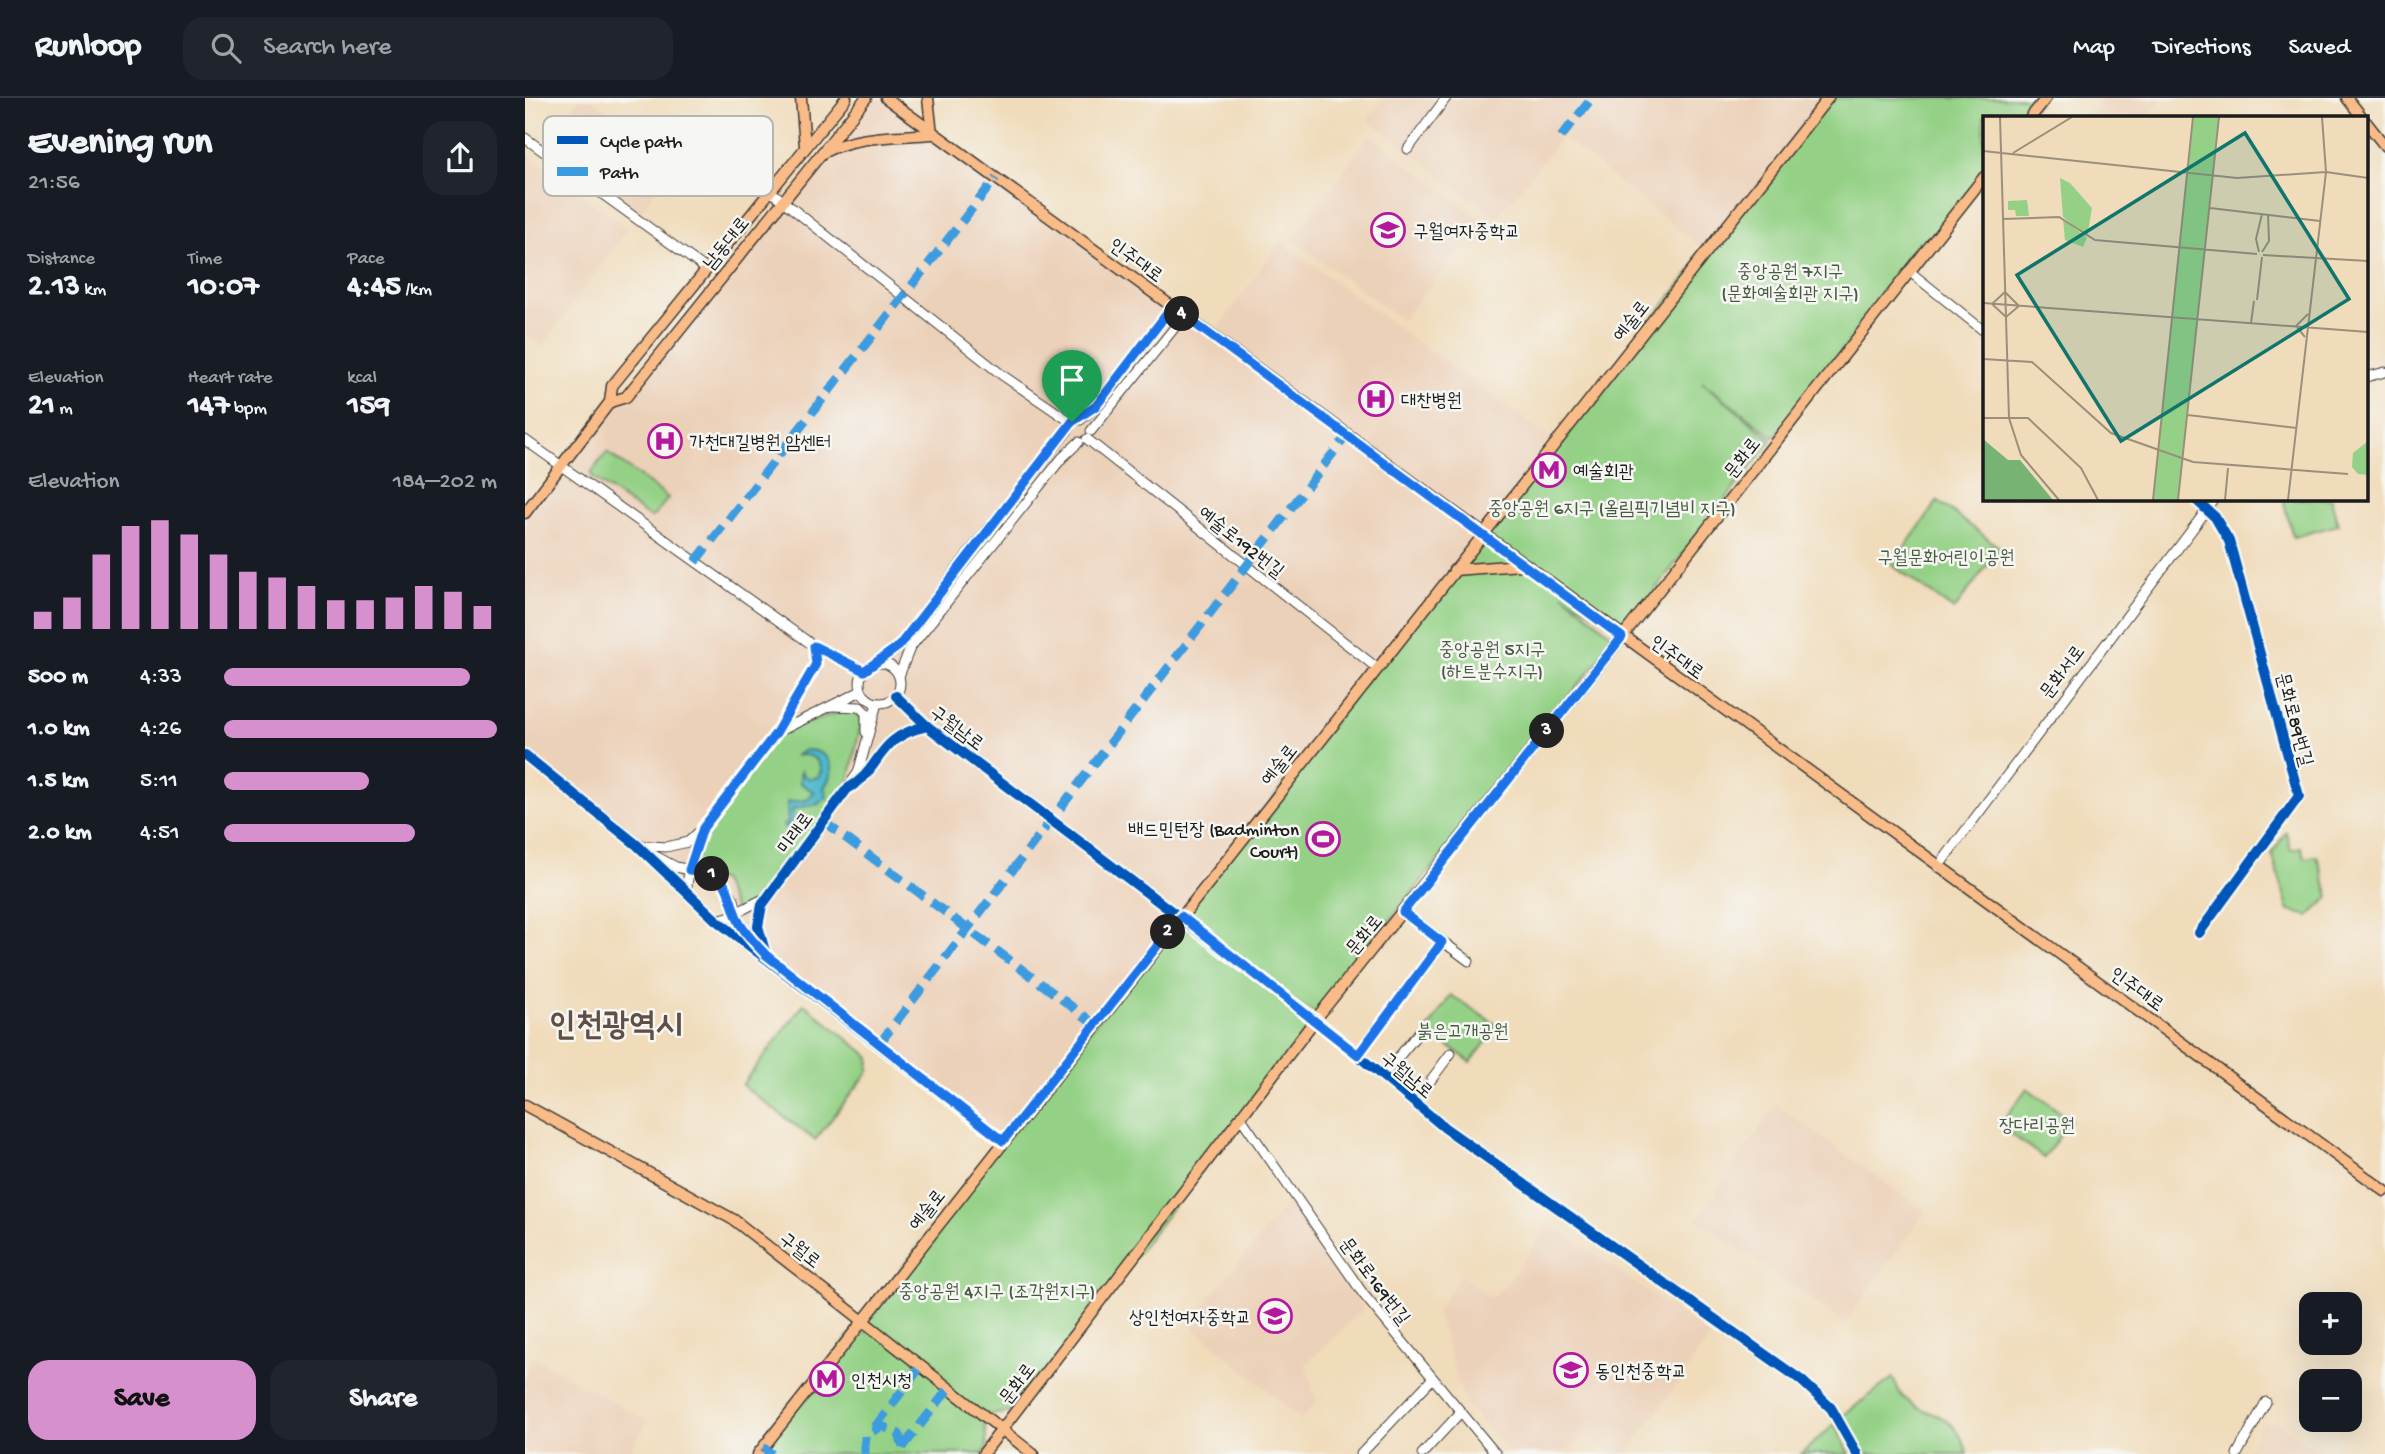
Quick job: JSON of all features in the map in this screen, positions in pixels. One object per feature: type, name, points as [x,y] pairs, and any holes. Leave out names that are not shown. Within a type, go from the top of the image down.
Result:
[{"type":"main road","points":[[801,98],[805,146]]},
{"type":"main road","name":"남동대로","points":[[773,185],[846,98]]},
{"type":"main road","name":"남동대로","points":[[610,402],[626,397],[782,199],[866,98]]},
{"type":"main road","name":"인주대로","points":[[885,98],[2385,1191]]},
{"type":"main road","points":[[817,156],[857,140],[932,134],[928,98]]},
{"type":"main road","name":"예술로","points":[[758,1454],[861,1320],[1828,98]]},
{"type":"main road","points":[[2032,116],[2046,98]]},
{"type":"main road","points":[[2347,98],[2361,116]]},
{"type":"main road","points":[[2367,123],[2385,146]]},
{"type":"main road","name":"문화로","points":[[983,1454],[1315,1020],[1622,637],[1983,178]]},
{"type":"main road","name":"남동대로","points":[[525,513],[610,402],[612,386],[764,196]]},
{"type":"main road","points":[[1454,570],[1505,564],[1523,565]]},
{"type":"main road","name":"구월로","points":[[525,1105],[734,1220],[1033,1454]]},
{"type":"street","points":[[1408,149],[1446,98]]},
{"type":"street","points":[[525,138],[543,151]]},
{"type":"street","points":[[773,193],[1002,374],[1073,424],[1088,423],[1086,438]]},
{"type":"street","points":[[605,196],[706,269]]},
{"type":"street","points":[[1909,271],[1983,330]]},
{"type":"street","points":[[1172,307],[1096,406],[1073,424],[965,558],[899,646],[864,671],[860,680],[862,691],[868,699],[877,703],[888,702],[896,696],[900,686],[899,676],[910,648],[1062,458],[1086,438],[1184,316]]},
{"type":"street","points":[[2367,377],[2385,372]]},
{"type":"street","points":[[1073,424],[1071,439],[1086,438]]},
{"type":"street","name":"예술로192번길","points":[[1086,438],[1377,668]]},
{"type":"street","points":[[525,440],[814,646],[864,671]]},
{"type":"street","name":"문화로89번길","points":[[2196,500],[2207,509],[2229,541],[2299,796],[2199,933]]},
{"type":"street","name":"문화서로","points":[[1938,867],[2214,500]]},
{"type":"street","points":[[637,845],[680,845],[703,828],[776,733],[816,664],[814,646]]},
{"type":"street","points":[[878,663],[888,664],[899,676]]},
{"type":"street","points":[[776,733],[862,691]]},
{"type":"street","name":"구월남로","points":[[896,696],[927,726],[1315,1020],[1445,1128],[1801,1380],[1831,1408],[1857,1454]]},
{"type":"street","name":"미래로","points":[[769,896],[858,773],[877,703]]},
{"type":"street","points":[[827,706],[860,707],[866,713],[867,742]]},
{"type":"street","points":[[847,789],[856,785],[889,741],[909,730],[927,726]]},
{"type":"street","points":[[525,755],[637,845],[716,920],[766,955],[1003,1141]]},
{"type":"street","points":[[686,894],[689,870],[703,828]]},
{"type":"street","points":[[637,845],[676,867],[713,874],[722,880],[734,900],[736,914],[748,935],[766,955]]},
{"type":"street","points":[[716,920],[736,914],[769,896]]},
{"type":"street","points":[[766,955],[758,916],[769,896]]},
{"type":"street","points":[[1403,912],[1469,961]]},
{"type":"street","points":[[1358,1055],[1442,942]]},
{"type":"street","points":[[1383,1076],[1420,1031]]},
{"type":"street","points":[[1431,1080],[1451,1053]]},
{"type":"street","name":"문화로169번길","points":[[1241,1118],[1356,1285],[1496,1454]]},
{"type":"street","points":[[1361,1454],[1432,1379]]},
{"type":"street","points":[[2237,1454],[2266,1402]]},
{"type":"street","points":[[1422,1454],[1460,1413]]},
{"type":"shaded area","points":[[579,98],[589,98],[614,116],[566,116]]},
{"type":"shaded area","points":[[866,98],[886,98],[1212,336],[1280,242],[1556,442],[1003,1141],[716,920],[637,845],[525,755],[525,518]]},
{"type":"shaded area","points":[[1385,98],[1828,98],[1706,251],[1562,137],[1497,218],[1368,120]]},
{"type":"shaded area","points":[[2102,98],[2163,98],[2149,116],[2088,116]]},
{"type":"shaded area","name":"구월여자중학교","points":[[1370,135],[1483,221],[1402,320],[1293,240]]},
{"type":"shaded area","points":[[527,154],[543,166],[543,196],[584,196],[627,228],[543,346],[525,333]]},
{"type":"shaded area","points":[[614,196],[652,196],[639,214]]},
{"type":"shaded area","points":[[1776,1105],[1925,1211],[1845,1323],[1697,1219]]},
{"type":"shaded area","name":"상인천여자중학교","points":[[1288,1202],[1364,1309],[1306,1364],[1316,1402],[1301,1419],[1189,1324]]},
{"type":"shaded area","name":"동인천중학교","points":[[1550,1224],[1711,1336],[1627,1454],[1613,1454],[1588,1435],[1561,1454],[1511,1454],[1465,1403],[1436,1311],[1461,1275],[1491,1298],[1508,1283]]},
{"type":"shaded area","points":[[532,1357],[647,1421],[629,1454],[525,1454],[525,1370]]},
{"type":"shaded area","points":[[2263,1422],[2274,1422],[2324,1454],[2245,1454]]},
{"type":"green space","points":[[1828,98],[2042,98],[2027,116],[1983,116],[1983,172],[1774,437],[1702,382],[1772,440],[1622,632],[1563,594],[1616,638],[1315,1014],[1275,988],[1306,1013],[1306,1033],[1016,1412],[984,1415],[987,1448],[983,1454],[759,1454],[851,1333],[876,1332],[861,1319]]},
{"type":"green space","points":[[607,452],[668,498],[654,516],[649,517],[593,478],[591,473]]},
{"type":"green space","points":[[2283,500],[2331,500],[2338,525],[2293,537]]},
{"type":"green space","name":"구월문화어린이공원","points":[[1938,501],[2000,548],[1954,610],[1892,565]]},
{"type":"green space","points":[[849,709],[862,719],[847,789],[769,896],[736,913],[722,881],[689,870],[703,828],[776,733]]},
{"type":"green space","points":[[2286,832],[2291,850],[2301,847],[2305,858],[2317,856],[2329,897],[2309,916],[2289,911],[2272,854]]},
{"type":"green space","name":"붉은고개공원","points":[[1451,995],[1498,1026],[1471,1062],[1427,1031]]},
{"type":"green space","points":[[804,1004],[870,1057],[869,1071],[815,1140],[742,1085]]},
{"type":"green space","name":"장다리공원","points":[[2027,1088],[2071,1120],[2044,1158],[2000,1126]]},
{"type":"green space","points":[[1893,1378],[1903,1397],[1948,1421],[1955,1428],[1968,1454],[1863,1454],[1842,1416]]},
{"type":"green space","points":[[1835,1424],[1850,1454],[1801,1454]]},
{"type":"water","points":[[805,750],[820,753],[829,761],[831,773],[824,787],[827,797],[818,804],[793,809],[793,822],[785,828],[783,825],[788,822],[787,802],[807,800],[814,792],[800,783],[801,769],[802,774],[810,779],[818,777],[821,771],[818,762],[812,757],[795,756]]},
{"type":"marked path","points":[[1561,137],[1592,98]]},
{"type":"marked path","points":[[695,562],[996,178]]},
{"type":"marked path","points":[[879,1044],[1347,435]]},
{"type":"marked path","points":[[823,821],[1095,1024]]},
{"type":"marked path","points":[[875,1427],[921,1366]]},
{"type":"marked path","points":[[903,1447],[949,1388]]},
{"type":"marked path","points":[[865,1454],[865,1436],[882,1426],[899,1434],[903,1447],[901,1454]]},
{"type":"marked path","points":[[763,1447],[772,1454]]},
{"type":"cycle path","points":[[2196,500],[2215,517],[2229,541],[2299,796],[2199,933]]},
{"type":"cycle path","points":[[703,828],[776,733],[816,664],[814,646]]},
{"type":"cycle path","points":[[896,696],[927,726],[1315,1020],[1445,1128],[1801,1380],[1831,1408],[1857,1454]]},
{"type":"cycle path","points":[[766,955],[758,926],[762,905],[847,789],[867,773],[887,746],[897,738],[927,726]]},
{"type":"cycle path","points":[[525,755],[637,845],[716,920],[1003,1141]]},
{"type":"place","name":"구월여자중학교","points":[[1388,230]]},
{"type":"place","name":"대찬병원","points":[[1376,399]]},
{"type":"place","name":"가천대길병원 암센터","points":[[665,441]]},
{"type":"place","name":"예술회관","points":[[1549,470]]},
{"type":"place","name":"배드민턴장 (Badminton Court)","points":[[1323,839]]},
{"type":"place","name":"상인천여자중학교","points":[[1275,1316]]},
{"type":"place","name":"동인천중학교","points":[[1571,1370]]},
{"type":"place","name":"인천시청","points":[[827,1379]]},
{"type":"district","name":"인천광역시","points":[[616,1022]]},
{"type":"route","points":[[1172,307],[1622,637],[1403,912],[1442,942],[1358,1055],[1181,916],[1003,1141],[766,955],[739,922],[734,900],[722,880],[713,874],[689,870],[703,828],[776,733],[816,664],[814,646],[864,671],[899,646],[1072,422],[1096,406],[1172,307]]},
{"type":"park label","name":"중앙공원 7지구 (문화예술회관 지구)","points":[[1790,281]]},
{"type":"park label","name":"중앙공원 6지구 (올림픽기념비 지구)","points":[[1612,507]]},
{"type":"park label","name":"중앙공원 5지구 (하트분수지구)","points":[[1492,659]]},
{"type":"park label","name":"중앙공원 4지구 (조각원지구)","points":[[997,1290]]}]
